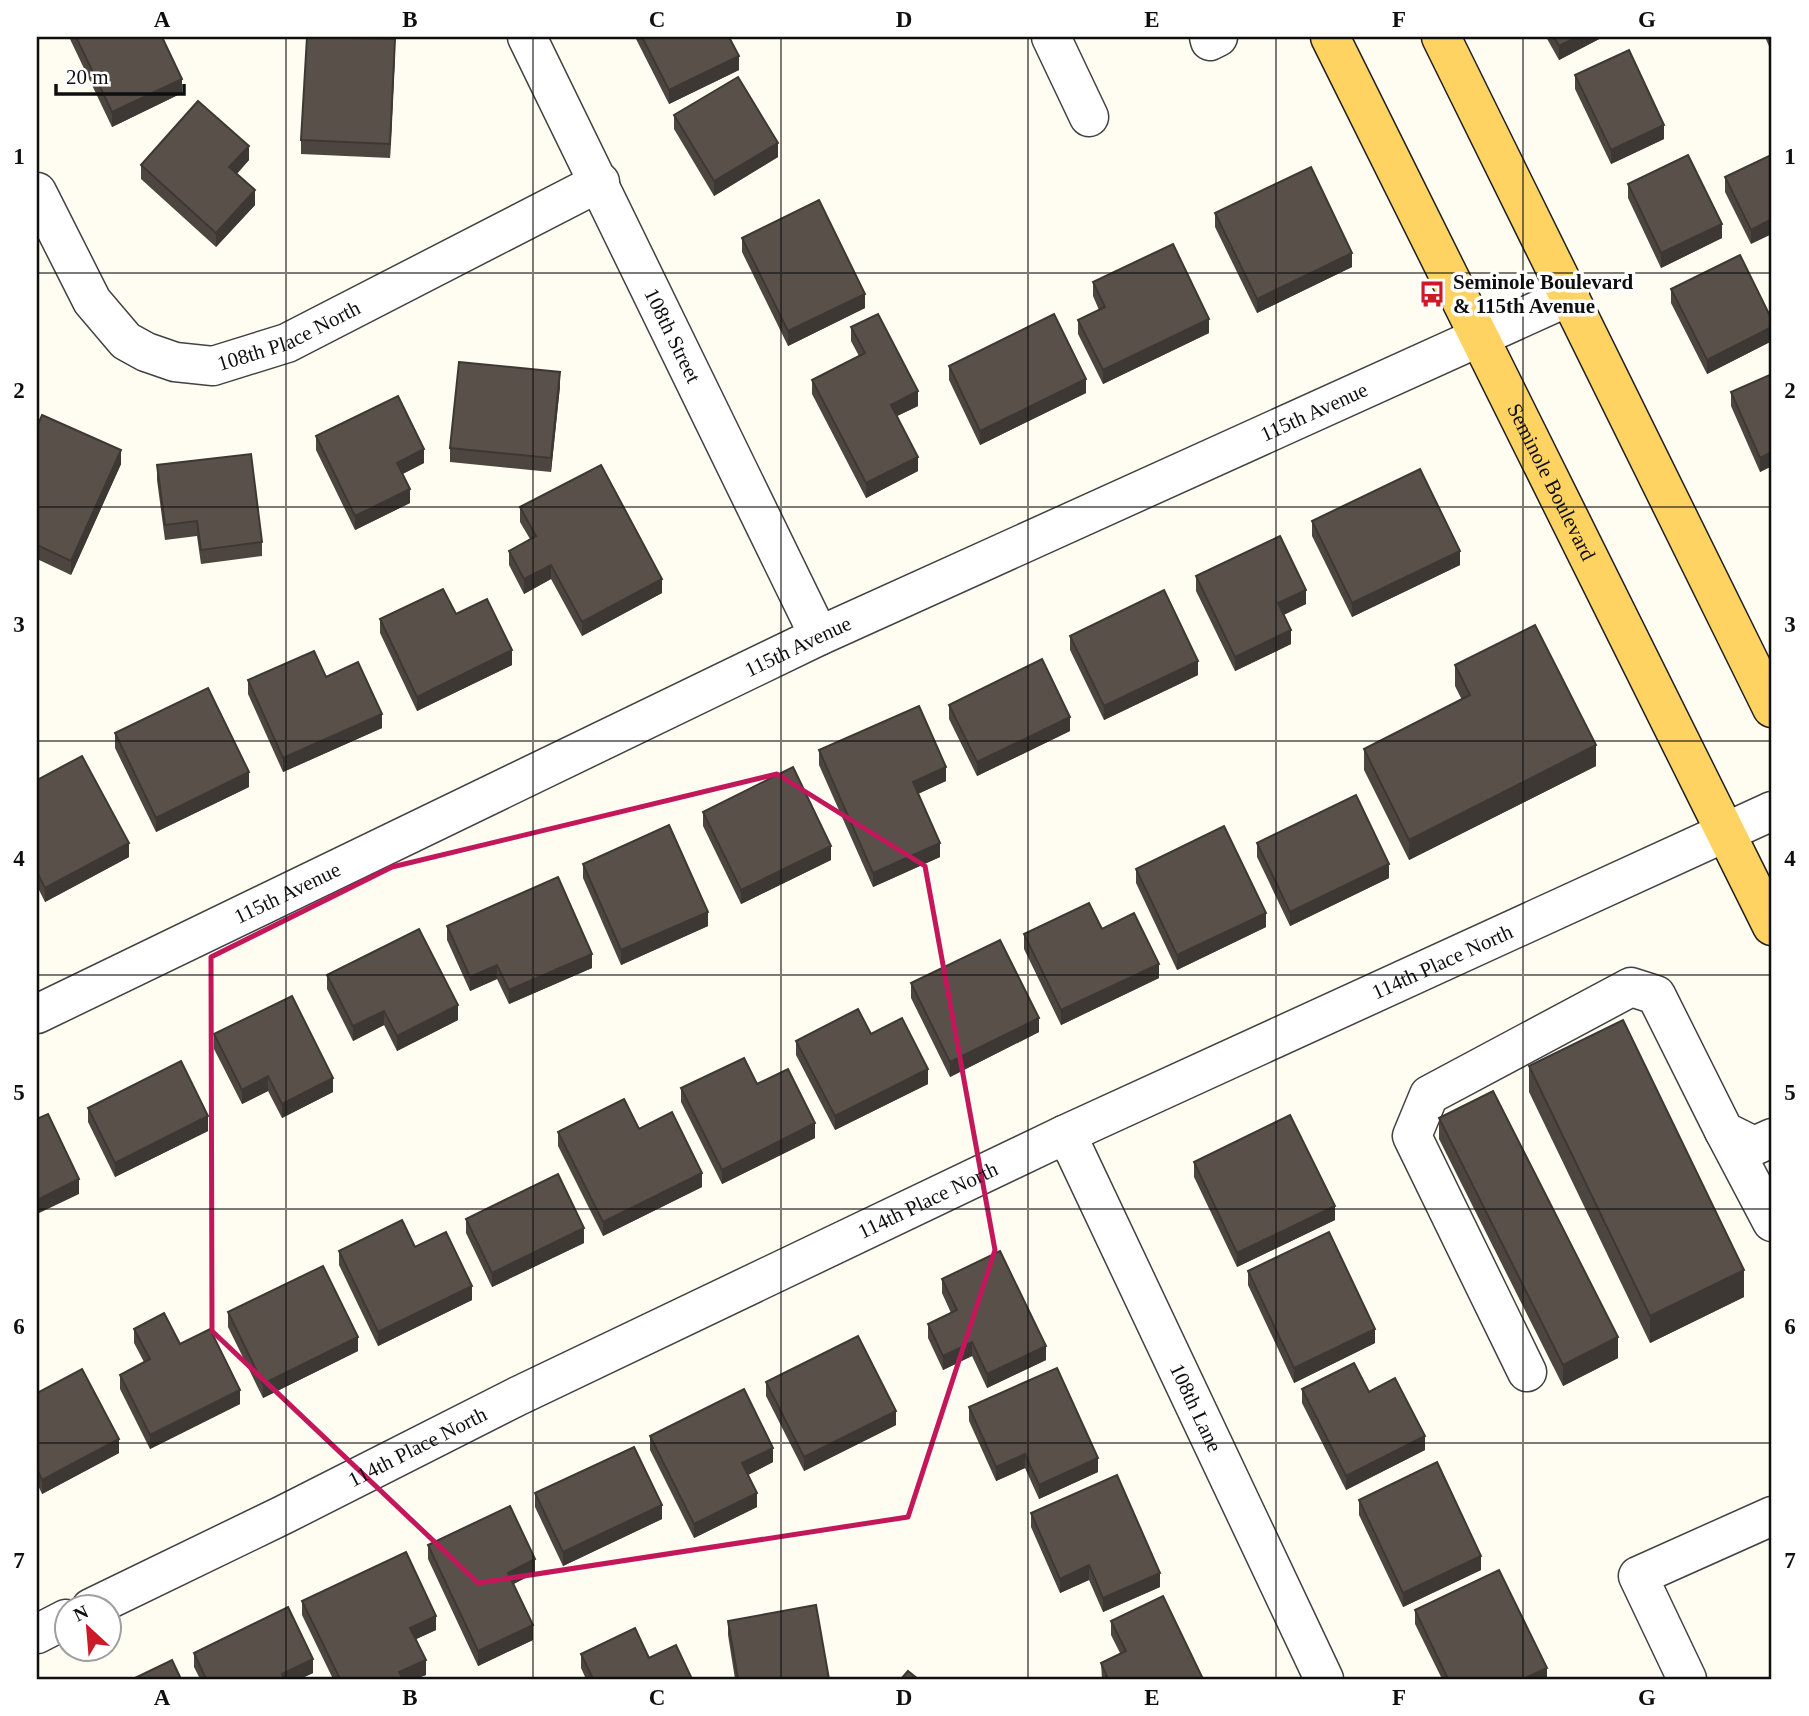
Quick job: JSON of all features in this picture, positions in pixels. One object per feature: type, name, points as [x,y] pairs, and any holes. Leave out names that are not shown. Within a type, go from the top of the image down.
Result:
[{"type":"main road","name":"Seminole Boulevard","points":[[1330,37],[1772,926]]},
{"type":"main road","points":[[1441,37],[1772,708]]},
{"type":"street","name":"108th Street","points":[[527,37],[819,636]]},
{"type":"street","points":[[1051,37],[1089,117]]},
{"type":"street","points":[[1209,37],[1210,41],[1218,37]]},
{"type":"street","name":"108th Place North","points":[[37,192],[92,301],[126,341],[146,352],[175,362],[213,366],[287,342],[600,182]]},
{"type":"street","name":"115th Avenue","points":[[37,1014],[819,636],[1570,296]]},
{"type":"street","name":"114th Place North","points":[[120,1594],[519,1396],[1064,1135],[1772,811]]},
{"type":"street","points":[[1527,1372],[1412,1136],[1429,1095],[1632,987],[1656,995],[1772,1222]]},
{"type":"street","points":[[1724,1131],[1754,1146],[1772,1138]]},
{"type":"street","name":"108th Lane","points":[[1064,1135],[1075,1152],[1324,1679]]},
{"type":"street","points":[[1688,1679],[1638,1576],[1772,1516]]},
{"type":"highlighted area","points":[[777,774],[925,866],[995,1250],[908,1517],[478,1583],[212,1331],[211,957],[392,867]]},
{"type":"building","points":[[76,37],[162,37],[182,79],[112,112]]},
{"type":"building","points":[[307,37],[395,39],[390,144],[301,140]]},
{"type":"building","points":[[642,37],[729,37],[739,56],[669,90]]},
{"type":"building","points":[[1554,37],[1577,37],[1559,46]]},
{"type":"building","points":[[1629,50],[1664,125],[1611,150],[1575,75]]},
{"type":"building","points":[[738,77],[778,143],[714,181],[674,115]]},
{"type":"building","points":[[198,101],[249,146],[229,167],[255,190],[216,233],[141,165]]},
{"type":"building","points":[[1688,155],[1722,224],[1661,253],[1628,184]]},
{"type":"building","points":[[1769,156],[1772,161],[1772,219],[1751,230],[1725,177]]},
{"type":"building","points":[[1311,167],[1352,253],[1257,299],[1215,213]]},
{"type":"building","points":[[819,200],[865,294],[788,331],[742,238]]},
{"type":"building","points":[[1173,244],[1209,319],[1103,370],[1078,320],[1105,307],[1093,282]]},
{"type":"building","points":[[1740,255],[1772,320],[1772,327],[1707,360],[1671,289]]},
{"type":"building","points":[[878,314],[918,391],[891,405],[918,457],[866,483],[812,380],[865,353],[851,327]]},
{"type":"building","points":[[1054,314],[1086,379],[980,431],[949,366]]},
{"type":"building","points":[[459,362],[560,372],[551,458],[450,448]]},
{"type":"building","points":[[1772,374],[1772,452],[1760,458],[1731,392]]},
{"type":"building","points":[[398,396],[424,449],[397,463],[410,489],[355,516],[316,436]]},
{"type":"building","points":[[42,415],[121,450],[71,561],[37,545],[37,427]]},
{"type":"building","points":[[251,454],[262,542],[201,550],[197,521],[165,525],[157,465]]},
{"type":"building","points":[[601,465],[662,579],[582,622],[551,565],[524,579],[509,551],[536,536],[520,507]]},
{"type":"building","points":[[1420,469],[1460,551],[1352,603],[1312,521]]},
{"type":"building","points":[[1280,536],[1306,590],[1278,603],[1291,630],[1235,657],[1196,576]]},
{"type":"building","points":[[443,589],[456,614],[487,599],[512,650],[417,697],[380,619]]},
{"type":"building","points":[[1164,590],[1198,661],[1104,706],[1070,636]]},
{"type":"building","points":[[1535,625],[1596,745],[1409,840],[1364,749],[1470,695],[1455,665]]},
{"type":"building","points":[[314,651],[326,677],[358,662],[382,714],[283,758],[248,680]]},
{"type":"building","points":[[1042,659],[1070,717],[977,762],[949,705]]},
{"type":"building","points":[[208,688],[249,772],[156,818],[115,733]]},
{"type":"building","points":[[919,706],[946,767],[913,782],[940,843],[873,873],[819,750]]},
{"type":"building","points":[[82,756],[129,843],[45,888],[37,872],[37,780]]},
{"type":"building","points":[[793,767],[831,846],[741,890],[703,812]]},
{"type":"building","points":[[1356,795],[1389,864],[1290,912],[1257,843]]},
{"type":"building","points":[[669,825],[708,912],[621,950],[583,864]]},
{"type":"building","points":[[1224,826],[1266,913],[1177,955],[1136,869]]},
{"type":"building","points":[[558,877],[592,954],[509,990],[497,965],[470,977],[447,926]]},
{"type":"building","points":[[1089,903],[1102,929],[1134,913],[1159,964],[1061,1010],[1024,934]]},
{"type":"building","points":[[419,929],[458,1005],[397,1036],[384,1011],[353,1026],[327,975]]},
{"type":"building","points":[[1000,940],[1039,1018],[950,1062],[911,983]]},
{"type":"building","points":[[292,996],[333,1078],[282,1104],[268,1076],[242,1090],[214,1034]]},
{"type":"building","points":[[858,1009],[871,1034],[902,1018],[928,1069],[835,1116],[796,1041]]},
{"type":"building","points":[[1623,1020],[1744,1270],[1650,1316],[1529,1066]]},
{"type":"building","points":[[744,1058],[757,1084],[788,1069],[815,1123],[722,1170],[681,1088]]},
{"type":"building","points":[[181,1061],[208,1116],[115,1163],[88,1108]]},
{"type":"building","points":[[1493,1091],[1618,1337],[1563,1365],[1439,1118]]},
{"type":"building","points":[[624,1099],[639,1129],[672,1112],[702,1173],[603,1222],[558,1132]]},
{"type":"building","points":[[48,1114],[79,1179],[37,1200],[37,1119]]},
{"type":"building","points":[[1290,1115],[1335,1206],[1237,1253],[1194,1162]]},
{"type":"building","points":[[558,1174],[584,1228],[492,1273],[466,1219]]},
{"type":"building","points":[[402,1220],[415,1247],[446,1232],[472,1286],[378,1332],[339,1251]]},
{"type":"building","points":[[1329,1232],[1375,1329],[1294,1368],[1248,1271]]},
{"type":"building","points":[[1000,1251],[1046,1346],[987,1374],[972,1342],[943,1356],[928,1324],[957,1310],[942,1279]]},
{"type":"building","points":[[323,1266],[358,1337],[263,1384],[228,1312]]},
{"type":"building","points":[[164,1313],[180,1344],[210,1329],[240,1390],[150,1435],[120,1375],[150,1359],[134,1329]]},
{"type":"building","points":[[858,1336],[896,1411],[804,1457],[766,1382]]},
{"type":"building","points":[[1354,1363],[1369,1392],[1395,1378],[1425,1436],[1346,1476],[1302,1389]]},
{"type":"building","points":[[1057,1368],[1098,1458],[1039,1485],[1025,1454],[996,1467],[969,1407]]},
{"type":"building","points":[[82,1369],[119,1439],[42,1480],[37,1469],[37,1393]]},
{"type":"building","points":[[744,1389],[773,1448],[742,1463],[757,1493],[694,1524],[650,1436]]},
{"type":"building","points":[[634,1447],[662,1505],[563,1552],[535,1493]]},
{"type":"building","points":[[1437,1462],[1481,1556],[1403,1593],[1359,1500]]},
{"type":"building","points":[[1117,1475],[1160,1573],[1103,1598],[1089,1565],[1060,1579],[1031,1513]]},
{"type":"building","points":[[510,1506],[535,1559],[508,1573],[533,1625],[478,1651],[428,1545]]},
{"type":"building","points":[[406,1552],[436,1616],[410,1628],[426,1660],[399,1672],[403,1679],[340,1679],[302,1601]]},
{"type":"building","points":[[1499,1570],[1547,1668],[1523,1679],[1448,1679],[1415,1610]]},
{"type":"building","points":[[1163,1596],[1203,1679],[1108,1679],[1101,1663],[1126,1651],[1111,1621]]},
{"type":"building","points":[[816,1605],[829,1679],[738,1679],[728,1621]]},
{"type":"building","points":[[288,1607],[313,1659],[282,1674],[284,1679],[206,1679],[194,1653]]},
{"type":"building","points":[[635,1628],[649,1658],[676,1645],[692,1679],[593,1679],[581,1654]]},
{"type":"building","points":[[172,1660],[181,1679],[133,1679]]},
{"type":"building","points":[[908,1671],[918,1679],[901,1679]]},
{"type":"place","name":"Seminole Boulevard & 115th Avenue","points":[[1432,294]]}]
